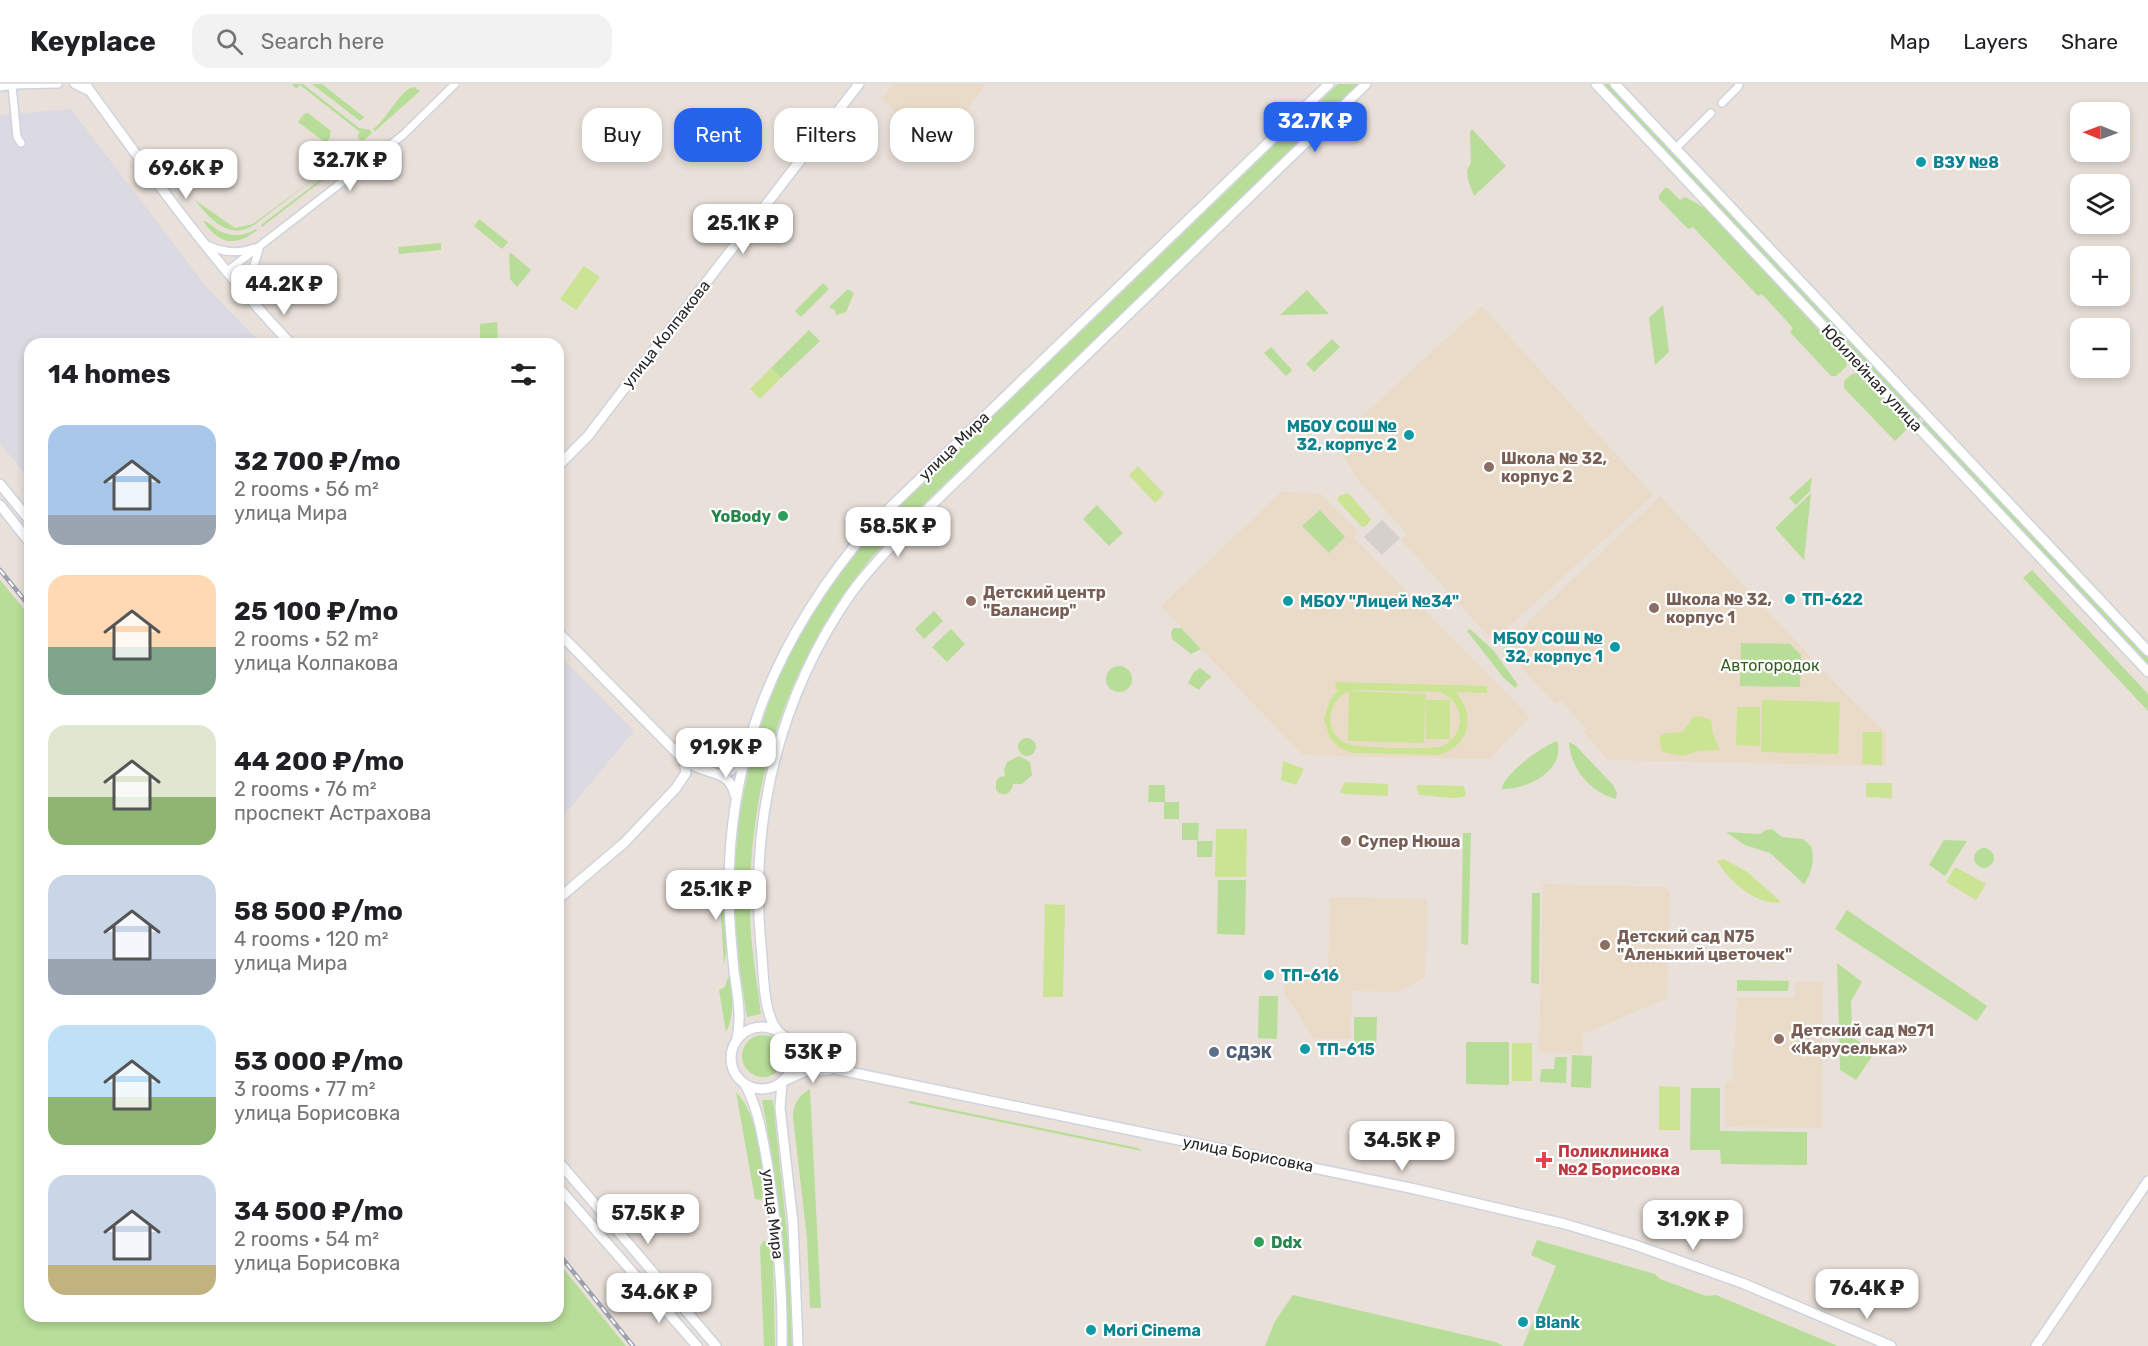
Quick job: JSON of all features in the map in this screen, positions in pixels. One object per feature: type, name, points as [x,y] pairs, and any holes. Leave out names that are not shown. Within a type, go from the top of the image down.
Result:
[{"type":"main road","points":[[85,84],[200,240],[285,338]]},
{"type":"main road","name":"улица Колпакова","points":[[564,459],[601,419],[859,84]]},
{"type":"main road","name":"улица Мира","points":[[737,1038],[739,1016],[729,897],[730,847],[736,801],[752,733],[776,668],[802,619],[834,572],[871,526],[1329,84]]},
{"type":"main road","name":"улица Мира","points":[[777,1030],[768,1010],[760,931],[758,870],[763,814],[786,716],[814,654],[836,616],[865,575],[909,527],[1366,84]]},
{"type":"main road","name":"Юбилейная улица","points":[[1596,84],[2148,672]]},
{"type":"main road","name":"Юбилейная улица","points":[[1615,84],[2148,651]]},
{"type":"main road","points":[[0,484],[24,514]]},
{"type":"main road","points":[[0,505],[24,535]]},
{"type":"main road","points":[[564,638],[684,760],[703,771],[718,774],[731,783],[736,801]]},
{"type":"main road","points":[[718,774],[734,769],[746,756]]},
{"type":"main road","points":[[683,780],[686,770],[684,760]]},
{"type":"main road","points":[[564,894],[624,843],[683,780],[693,773],[703,771]]},
{"type":"main road","points":[[764,1027],[777,1030],[791,1044],[793,1059],[791,1070],[784,1081],[764,1088],[746,1084],[735,1075],[730,1063],[731,1046],[737,1038],[754,1028],[764,1027]]},
{"type":"main road","name":"улица Борисовка","points":[[791,1044],[814,1060],[836,1070],[1404,1187],[1566,1224],[1742,1282],[1890,1346]]},
{"type":"main road","name":"улица Борисовка","points":[[784,1081],[806,1071],[836,1070]]},
{"type":"main road","name":"улица Мира","points":[[784,1081],[779,1098],[793,1223],[798,1346]]},
{"type":"main road","name":"улица Мира","points":[[746,1084],[762,1135],[775,1217],[781,1286],[782,1346]]},
{"type":"main road","points":[[564,1168],[716,1346]]},
{"type":"main road","points":[[2036,1346],[2148,1181]]},
{"type":"main road","points":[[564,1193],[697,1346]]},
{"type":"street","points":[[0,87],[21,84]]},
{"type":"street","points":[[14,85],[58,84]]},
{"type":"street","points":[[74,84],[94,96]]},
{"type":"street","points":[[226,272],[403,135],[455,84]]},
{"type":"street","points":[[1722,103],[1739,84]]},
{"type":"street","points":[[14,85],[17,137],[21,142]]},
{"type":"street","points":[[1676,148],[1711,113]]},
{"type":"street","points":[[200,240],[213,248],[229,251],[249,250],[262,244]]},
{"type":"street","points":[[257,308],[253,295],[252,272],[255,256],[262,244]]},
{"type":"shaded area","points":[[893,84],[986,84],[968,108],[891,108],[882,99]]},
{"type":"shaded area","points":[[71,109],[208,289],[256,338],[24,338],[24,473],[0,443],[0,115]]},
{"type":"shaded area","name":"Школа № 32, корпус 2","points":[[1482,306],[1653,495],[1493,641],[1401,540],[1407,534],[1357,479],[1337,439]]},
{"type":"shaded area","points":[[1281,492],[1320,493],[1358,531],[1353,537],[1530,717],[1489,759],[1302,755],[1161,606]]},
{"type":"shaded area","name":"Школа № 32, корпус 1","points":[[1660,496],[1840,688],[1886,733],[1886,766],[1608,760],[1583,732],[1586,729],[1560,700],[1555,704],[1502,647]]},
{"type":"shaded area","points":[[1382,520],[1400,538],[1382,555],[1364,537]]},
{"type":"shaded area","points":[[564,660],[634,731],[564,813]]},
{"type":"shaded area","name":"Детский сад N75 \"Аленький цветочек\"","points":[[1543,884],[1665,887],[1670,892],[1667,998],[1583,1034],[1583,1054],[1539,1052]]},
{"type":"shaded area","points":[[1330,897],[1427,899],[1425,977],[1398,992],[1352,991],[1351,1039],[1314,1039],[1284,993],[1285,973],[1328,974]]},
{"type":"shaded area","name":"Детский сад №71 «Каруселька»","points":[[1795,982],[1823,982],[1822,1128],[1725,1127],[1725,1082],[1733,1081],[1737,997],[1795,997]]},
{"type":"green space","points":[[292,84],[303,84],[359,128],[370,130],[372,133],[364,140],[360,140],[357,136],[360,132],[300,85],[296,89]]},
{"type":"green space","points":[[312,84],[322,84],[364,117],[360,121]]},
{"type":"green space","points":[[1338,84],[1361,84],[907,520],[872,557],[839,602],[794,683],[765,771],[756,816],[751,862],[750,910],[752,949],[761,1014],[747,1017],[734,910],[735,857],[739,820],[754,747],[766,711],[796,642],[814,609],[843,569],[898,508]]},
{"type":"green space","points":[[1602,84],[1609,84],[1921,417],[1918,419]]},
{"type":"green space","points":[[414,87],[420,91],[375,131],[373,129],[404,93]]},
{"type":"green space","points":[[308,113],[331,131],[326,143],[298,122],[304,114]]},
{"type":"green space","points":[[1472,129],[1506,166],[1474,196],[1467,170],[1471,163],[1470,132]]},
{"type":"green space","points":[[359,152],[262,227],[261,225]]},
{"type":"green space","points":[[319,175],[254,225],[236,231],[221,226],[195,200],[235,228],[253,224]]},
{"type":"green space","points":[[1665,188],[1668,188],[1680,200],[1685,197],[1705,208],[1847,360],[1847,366],[1836,376],[1831,376],[1790,332],[1793,328],[1762,294],[1758,296],[1693,227],[1688,229],[1659,199],[1659,195]]},
{"type":"green space","points":[[479,219],[508,242],[502,249],[474,226]]},
{"type":"green space","points":[[203,221],[231,235],[241,235],[257,230],[242,239],[228,241],[215,235]]},
{"type":"green space","points":[[441,243],[441,250],[399,254],[398,247]]},
{"type":"green space","points":[[511,253],[531,270],[517,287],[510,279],[509,254]]},
{"type":"green space","points":[[584,266],[600,277],[576,310],[560,299]]},
{"type":"green space","points":[[823,283],[829,289],[801,317],[795,311]]},
{"type":"green space","points":[[848,289],[854,293],[846,312],[836,315],[835,310],[829,307]]},
{"type":"green space","points":[[1307,290],[1329,314],[1280,315]]},
{"type":"green space","points":[[1663,305],[1669,352],[1655,365],[1649,318]]},
{"type":"green space","points":[[497,322],[498,338],[480,338],[480,324]]},
{"type":"green space","points":[[809,330],[820,341],[781,378],[771,368]]},
{"type":"green space","points":[[1332,339],[1340,347],[1314,372],[1306,364]]},
{"type":"green space","points":[[1271,347],[1292,370],[1286,376],[1264,353]]},
{"type":"green space","points":[[771,368],[781,378],[760,399],[750,389]]},
{"type":"green space","points":[[1857,373],[1909,427],[1895,441],[1844,388],[1844,381]]},
{"type":"green space","points":[[1924,420],[2148,658],[2148,664],[1922,423]]},
{"type":"green space","points":[[1138,466],[1164,494],[1155,503],[1129,475]]},
{"type":"green space","points":[[1812,477],[1810,491],[1796,505],[1789,498]]},
{"type":"green space","points":[[1348,493],[1371,519],[1367,525],[1362,527],[1337,500],[1339,496]]},
{"type":"green space","points":[[1811,493],[1804,560],[1775,528]]},
{"type":"green space","points":[[1097,505],[1123,533],[1109,546],[1083,519]]},
{"type":"green space","points":[[1320,510],[1345,537],[1329,553],[1302,526]]},
{"type":"green space","points":[[2032,570],[2148,694],[2148,711],[2023,578]]},
{"type":"green space","points":[[0,580],[24,609],[24,1322],[564,1322],[564,1269],[626,1346],[0,1346]]},
{"type":"green space","points":[[934,611],[943,621],[924,639],[915,629]]},
{"type":"green space","points":[[1174,628],[1181,628],[1201,649],[1191,654],[1172,639],[1171,632]]},
{"type":"green space","points":[[951,629],[965,644],[947,662],[932,647]]},
{"type":"green space","points":[[1470,629],[1493,650],[1518,685],[1515,688],[1503,677],[1467,631]]},
{"type":"green space","name":"Автогородок","points":[[1741,643],[1790,644],[1801,655],[1800,687],[1740,686]]},
{"type":"green space","points":[[1119,666],[1128,670],[1132,679],[1128,688],[1119,692],[1110,688],[1106,679],[1110,670]]},
{"type":"green space","points":[[1200,668],[1212,677],[1199,690],[1188,683],[1193,673]]},
{"type":"green space","points":[[1336,682],[1487,686],[1487,693],[1456,692],[1466,710],[1467,729],[1458,745],[1449,751],[1439,755],[1352,753],[1340,748],[1330,738],[1324,719],[1330,700],[1339,689],[1335,689]],"holes":[[[1349,691],[1348,741],[1424,743],[1426,694],[1350,691],[1440,692],[1454,703],[1459,711],[1460,721],[1454,736],[1442,746],[1410,748],[1352,745],[1338,738],[1333,731],[1330,716],[1332,709],[1336,702]]]},
{"type":"green space","points":[[1426,700],[1450,700],[1450,739],[1426,739]]},
{"type":"green space","points":[[1762,700],[1840,702],[1838,754],[1761,752]]},
{"type":"green space","points":[[1737,707],[1760,707],[1760,746],[1736,745]]},
{"type":"green space","points":[[1700,716],[1711,720],[1713,734],[1720,750],[1698,751],[1683,756],[1662,752],[1659,737],[1666,733],[1683,732],[1693,717]]},
{"type":"green space","points":[[1863,732],[1882,732],[1882,765],[1862,764]]},
{"type":"green space","points":[[1023,738],[1031,738],[1036,743],[1034,754],[1023,756],[1018,751],[1018,743]]},
{"type":"green space","points":[[1557,741],[1556,761],[1542,776],[1522,786],[1502,789],[1509,775],[1517,768],[1534,754]]},
{"type":"green space","points":[[1569,742],[1575,745],[1613,785],[1617,793],[1616,799],[1598,791],[1583,778],[1573,761]]},
{"type":"green space","points":[[1019,756],[1030,762],[1032,775],[1022,784],[1013,784],[1007,794],[1001,794],[996,790],[996,781],[1005,776],[1004,770],[1007,762]]},
{"type":"green space","points":[[1283,761],[1304,769],[1296,785],[1281,780]]},
{"type":"green space","points":[[1345,782],[1388,784],[1388,796],[1345,794],[1340,792]]},
{"type":"green space","points":[[1866,783],[1892,783],[1892,798],[1866,797]]},
{"type":"green space","points":[[1149,785],[1165,785],[1165,802],[1179,802],[1179,819],[1164,819],[1164,802],[1148,802]]},
{"type":"green space","points":[[1419,785],[1464,786],[1466,796],[1448,798],[1419,795],[1416,787]]},
{"type":"green space","points":[[1182,823],[1199,823],[1198,841],[1213,841],[1212,857],[1197,857],[1197,840],[1182,840]]},
{"type":"green space","points":[[1216,829],[1247,829],[1246,877],[1215,877]]},
{"type":"green space","points":[[1772,829],[1782,837],[1803,839],[1811,846],[1812,866],[1804,884],[1770,853],[1745,845],[1726,832],[1760,834]]},
{"type":"green space","points":[[1463,833],[1471,833],[1468,945],[1461,944]]},
{"type":"green space","points":[[1944,840],[1967,841],[1945,876],[1929,865]]},
{"type":"green space","points":[[1980,848],[1988,848],[1994,854],[1994,862],[1988,868],[1980,868],[1974,862],[1974,854]]},
{"type":"green space","points":[[1724,859],[1746,871],[1781,902],[1762,900],[1744,891],[1717,861]]},
{"type":"green space","points":[[1955,867],[1986,884],[1976,900],[1946,882]]},
{"type":"green space","points":[[1218,880],[1246,880],[1245,935],[1217,934]]},
{"type":"green space","points":[[719,885],[726,925],[724,965]]},
{"type":"green space","points":[[1532,893],[1540,893],[1539,984],[1531,983]]},
{"type":"green space","points":[[1045,904],[1065,905],[1063,997],[1043,997]]},
{"type":"green space","points":[[1847,910],[1987,1006],[1977,1021],[1835,929]]},
{"type":"green space","points":[[1837,963],[1862,982],[1851,1001],[1852,1037],[1875,1052],[1856,1080],[1840,1070]]},
{"type":"green space","points":[[730,977],[732,1006],[731,1019],[726,1032],[719,990],[725,987]]},
{"type":"green space","points":[[1737,980],[1789,981],[1788,991],[1737,991]]},
{"type":"green space","points":[[1259,996],[1278,996],[1277,1039],[1258,1038]]},
{"type":"green space","points":[[1354,1017],[1377,1017],[1376,1049],[1354,1048]]},
{"type":"green space","points":[[763,1035],[771,1036],[778,1041],[783,1048],[783,1064],[778,1071],[771,1076],[763,1077],[755,1076],[748,1071],[743,1064],[742,1056],[743,1048],[748,1041],[755,1036]]},
{"type":"green space","points":[[1466,1042],[1509,1042],[1509,1085],[1466,1084]]},
{"type":"green space","points":[[1512,1043],[1532,1043],[1532,1081],[1512,1081]]},
{"type":"green space","points":[[1572,1055],[1592,1056],[1591,1088],[1571,1087]]},
{"type":"green space","points":[[1555,1057],[1567,1057],[1566,1083],[1540,1082],[1541,1069],[1554,1069]]},
{"type":"green space","points":[[1659,1086],[1680,1087],[1680,1130],[1659,1130]]},
{"type":"green space","points":[[1691,1088],[1720,1088],[1720,1131],[1807,1132],[1807,1165],[1721,1164],[1720,1150],[1690,1150]]},
{"type":"green space","points":[[810,1089],[821,1308],[810,1308],[807,1238],[793,1117],[797,1100]]},
{"type":"green space","points":[[736,1092],[750,1114],[759,1143],[762,1200],[755,1199]]},
{"type":"green space","points":[[762,1100],[773,1100],[789,1252],[792,1346],[787,1346],[780,1223],[773,1161]]},
{"type":"green space","points":[[910,1101],[1138,1148],[1142,1151],[908,1103]]},
{"type":"green space","points":[[1537,1240],[1655,1274],[1660,1279],[1706,1296],[1716,1295],[1838,1346],[1523,1346],[1556,1266],[1531,1255]]},
{"type":"green space","points":[[763,1241],[768,1241],[773,1259],[775,1346],[764,1346],[760,1247]]},
{"type":"green space","points":[[1293,1295],[1504,1346],[1265,1346],[1275,1321]]},
{"type":"railway","points":[[0,570],[24,600]]},
{"type":"railway","points":[[564,1260],[633,1346]]},
{"type":"place","name":"ВЗУ №8","points":[[1921,162]]},
{"type":"place","name":"МБОУ СОШ № 32, корпус 2","points":[[1409,435]]},
{"type":"place","name":"Школа № 32, корпус 2","points":[[1489,467]]},
{"type":"place","name":"YoBody","points":[[783,516]]},
{"type":"place","name":"ТП-622","points":[[1790,599]]},
{"type":"place","name":"Детский центр \"Балансир\"","points":[[971,601]]},
{"type":"place","name":"МБОУ \"Лицей №34\"","points":[[1288,601]]},
{"type":"place","name":"Школа № 32, корпус 1","points":[[1654,608]]},
{"type":"place","name":"МБОУ СОШ № 32, корпус 1","points":[[1615,647]]},
{"type":"place","name":"Супер Нюша","points":[[1346,841]]},
{"type":"place","name":"Детский сад N75 \"Аленький цветочек\"","points":[[1605,945]]},
{"type":"place","name":"ТП-616","points":[[1269,975]]},
{"type":"place","name":"Детский сад №71 «Каруселька»","points":[[1779,1039]]},
{"type":"place","name":"ТП-615","points":[[1305,1049]]},
{"type":"place","name":"СДЭК","points":[[1214,1052]]},
{"type":"place","name":"Поликлиника №2 Борисовка","points":[[1544,1160]]},
{"type":"place","name":"Ddx","points":[[1259,1242]]},
{"type":"place","name":"Blank","points":[[1523,1322]]},
{"type":"place","name":"Mori Cinema","points":[[1091,1330]]}]
